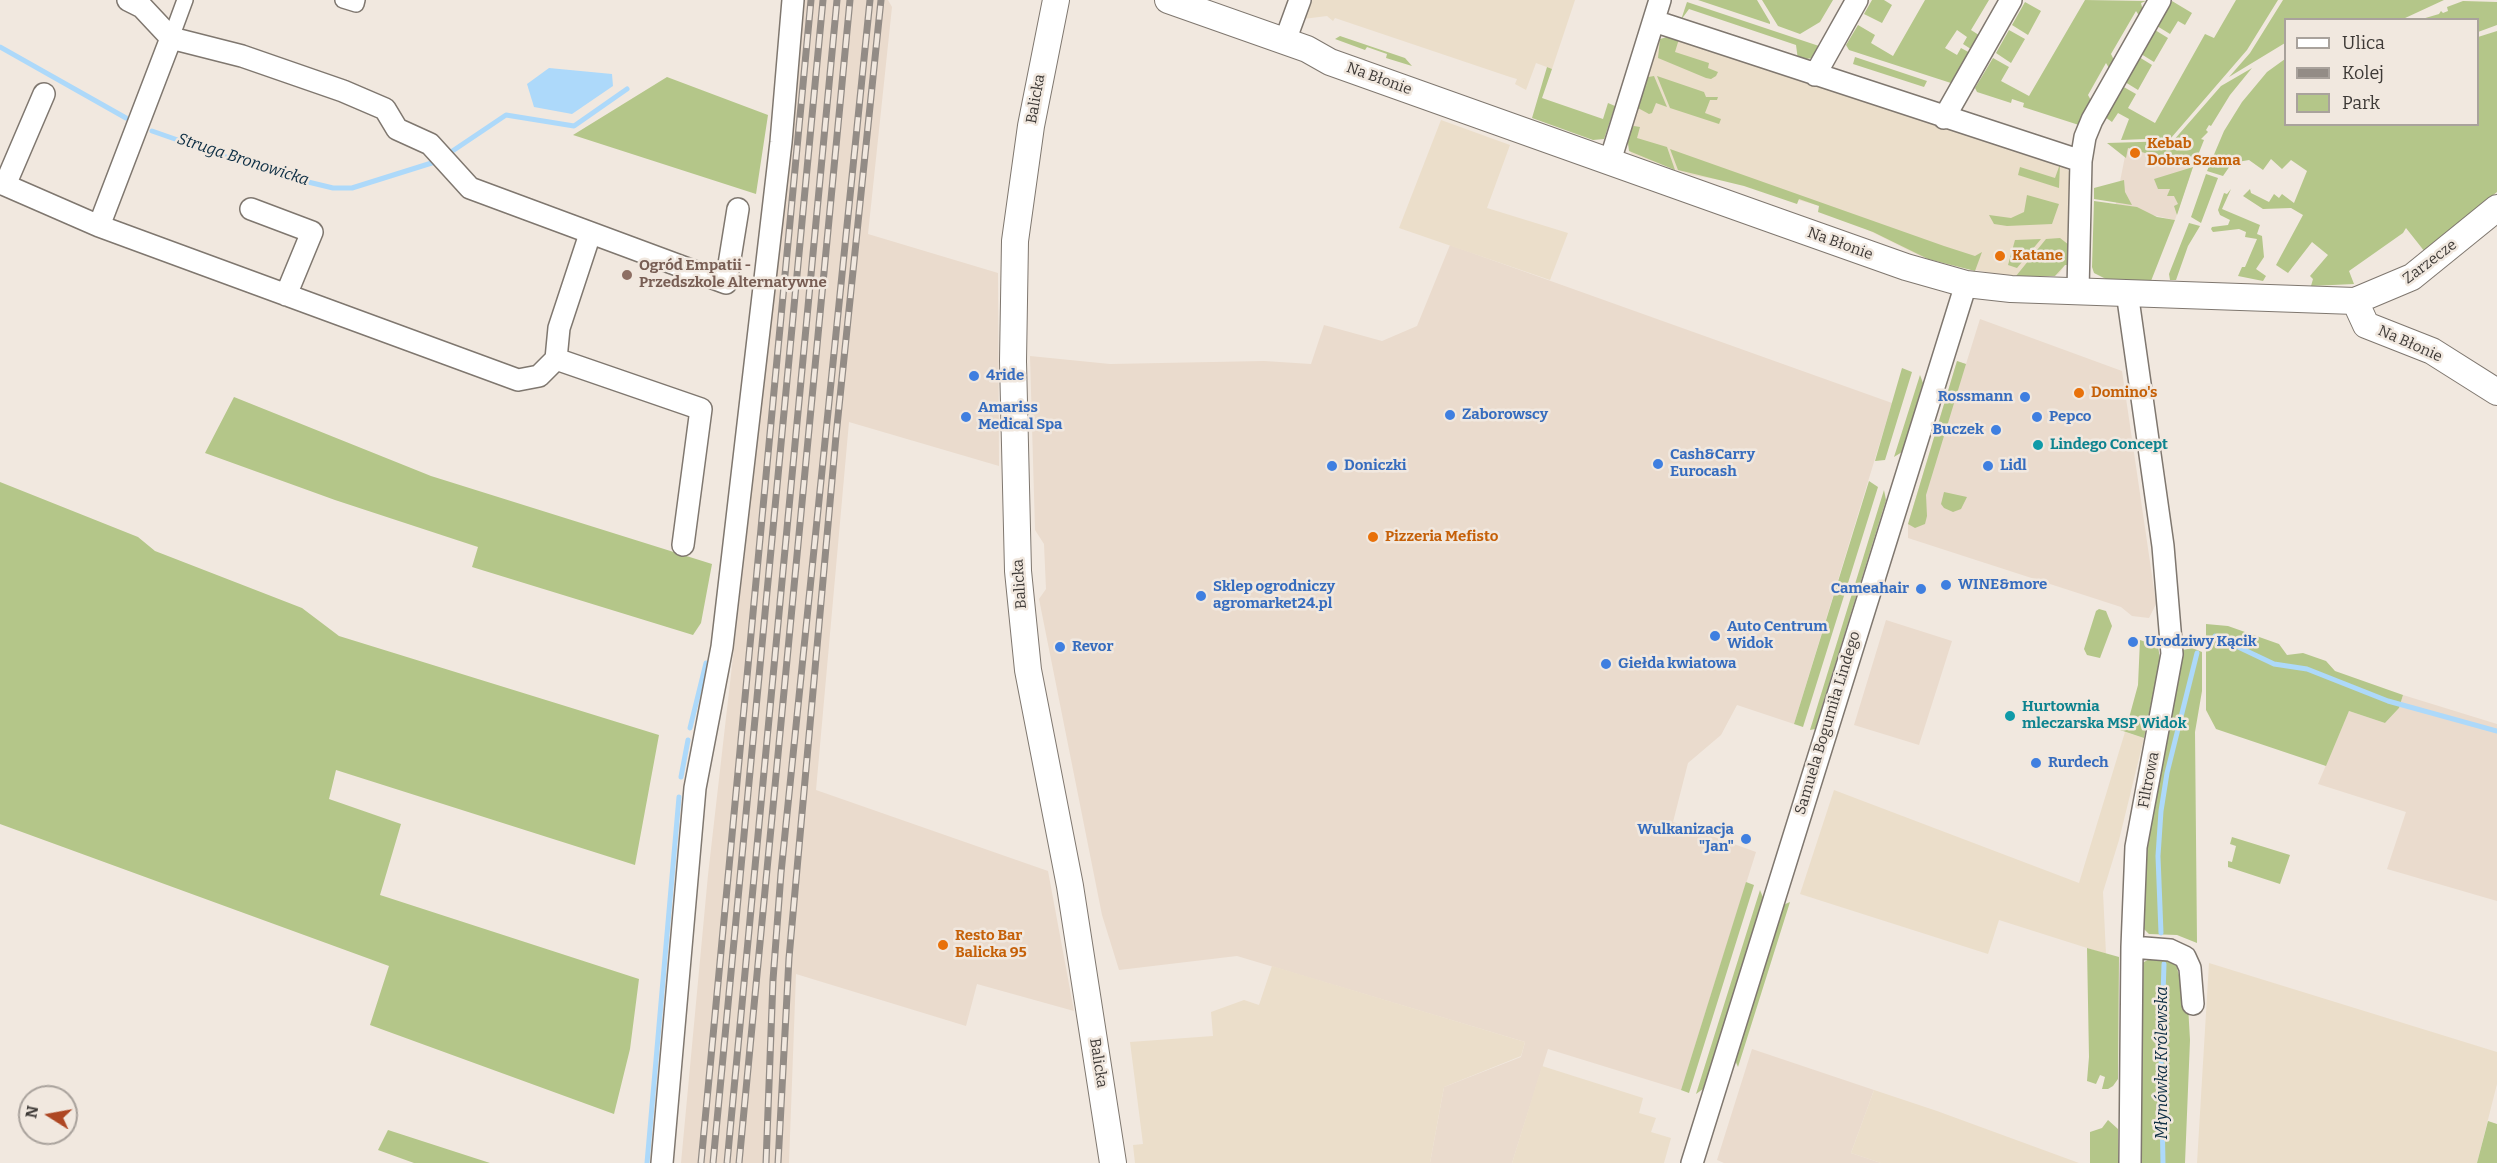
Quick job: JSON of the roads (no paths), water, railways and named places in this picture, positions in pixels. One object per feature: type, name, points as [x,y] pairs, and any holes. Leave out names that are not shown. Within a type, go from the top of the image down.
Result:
[{"type":"street","points":[[128,0],[142,7],[171,38],[237,54],[343,91],[385,109],[398,129],[430,144],[470,188],[726,283],[738,209]]},
{"type":"street","points":[[99,226],[185,0]]},
{"type":"street","points":[[343,0],[356,4],[357,0]]},
{"type":"street","points":[[662,1163],[694,788],[722,647],[781,142],[793,0]]},
{"type":"street","name":"Balicka","points":[[1056,0],[1031,126],[1015,242],[1013,361],[1018,571],[1034,706],[1070,886],[1113,1163]]},
{"type":"street","name":"Na Błonie","points":[[1168,0],[1285,41],[1330,62],[1906,267],[1966,284],[2011,289],[2355,301],[2366,325],[2432,351],[2497,392]]},
{"type":"street","points":[[1285,41],[1299,0]]},
{"type":"street","points":[[1610,161],[1660,0]]},
{"type":"street","points":[[1815,75],[1857,0]]},
{"type":"street","points":[[1944,118],[2011,0]]},
{"type":"street","points":[[2078,290],[2081,161],[2085,137],[2092,120],[2160,0]]},
{"type":"street","points":[[1654,21],[1944,118],[2081,161]]},
{"type":"street","points":[[44,94],[5,185],[99,226],[518,380],[539,376],[556,359],[559,328],[591,234]]},
{"type":"street","points":[[251,208],[312,232],[286,295]]},
{"type":"street","name":"Zarzecze","points":[[2355,301],[2412,278],[2497,208]]},
{"type":"street","name":"Samuela Bogumiła Lindego","points":[[1692,1163],[1966,284]]},
{"type":"street","name":"Filtrowa","points":[[2127,292],[2163,546],[2172,654],[2136,847],[2132,947],[2130,1163]]},
{"type":"street","points":[[556,359],[701,409],[683,545]]},
{"type":"street","points":[[2132,947],[2170,950],[2185,957],[2190,968],[2193,1004]]},
{"type":"water","points":[[549,68],[612,74],[613,86],[572,114],[534,107],[527,84]]},
{"type":"waterway","name":"Struga Bronowicka","points":[[0,47],[126,118]]},
{"type":"waterway","name":"Struga Bronowicka","points":[[448,154],[506,115],[574,126],[627,89]]},
{"type":"waterway","name":"Struga Bronowicka","points":[[152,131],[275,174],[333,188],[352,188],[438,161]]},
{"type":"waterway","points":[[2215,636],[2274,664],[2307,669],[2388,701],[2497,731]]},
{"type":"waterway","name":"Młynówka Królewska","points":[[2161,933],[2158,856],[2161,811],[2167,773],[2197,653]]},
{"type":"waterway","points":[[690,728],[706,663]]},
{"type":"waterway","points":[[681,777],[688,740]]},
{"type":"waterway","points":[[647,1163],[679,797]]},
{"type":"waterway","name":"Młynówka Królewska","points":[[2163,1163],[2161,1056],[2164,964]]},
{"type":"railway","points":[[701,1163],[811,0]]},
{"type":"railway","points":[[713,1163],[823,0]]},
{"type":"railway","points":[[727,1163],[837,0]]},
{"type":"railway","points":[[739,1163],[850,0]]},
{"type":"railway","points":[[766,1163],[773,980],[781,873],[870,0]]},
{"type":"railway","points":[[778,1163],[789,958],[836,436],[881,0]]},
{"type":"place","name":"Kebab Dobra Szama","points":[[2135,153]]},
{"type":"place","name":"Katane","points":[[2000,256]]},
{"type":"place","name":"Ogród Empatii - Przedszkole Alternatywne","points":[[627,275]]},
{"type":"place","name":"4ride","points":[[974,376]]},
{"type":"place","name":"Domino's","points":[[2079,393]]},
{"type":"place","name":"Rossmann","points":[[2025,397]]},
{"type":"place","name":"Zaborowscy","points":[[1450,415]]},
{"type":"place","name":"Amariss Medical Spa","points":[[966,417]]},
{"type":"place","name":"Pepco","points":[[2037,417]]},
{"type":"place","name":"Buczek","points":[[1996,430]]},
{"type":"place","name":"Lindego Concept","points":[[2038,445]]},
{"type":"place","name":"Cash&Carry Eurocash","points":[[1658,464]]},
{"type":"place","name":"Doniczki","points":[[1332,466]]},
{"type":"place","name":"Lidl","points":[[1988,466]]},
{"type":"place","name":"Pizzeria Mefisto","points":[[1373,537]]},
{"type":"place","name":"WINE&more","points":[[1946,585]]},
{"type":"place","name":"Cameahair","points":[[1921,589]]},
{"type":"place","name":"Sklep ogrodniczy agromarket24.pl","points":[[1201,596]]},
{"type":"place","name":"Auto Centrum Widok","points":[[1715,636]]},
{"type":"place","name":"Urodziwy Kącik","points":[[2133,642]]},
{"type":"place","name":"Revor","points":[[1060,647]]},
{"type":"place","name":"Giełda kwiatowa","points":[[1606,664]]},
{"type":"place","name":"Hurtownia mleczarska MSP Widok","points":[[2010,716]]},
{"type":"place","name":"Rurdech","points":[[2036,763]]},
{"type":"place","name":"Wulkanizacja \"Jan\"","points":[[1746,839]]},
{"type":"place","name":"Resto Bar Balicka 95","points":[[943,945]]}]
